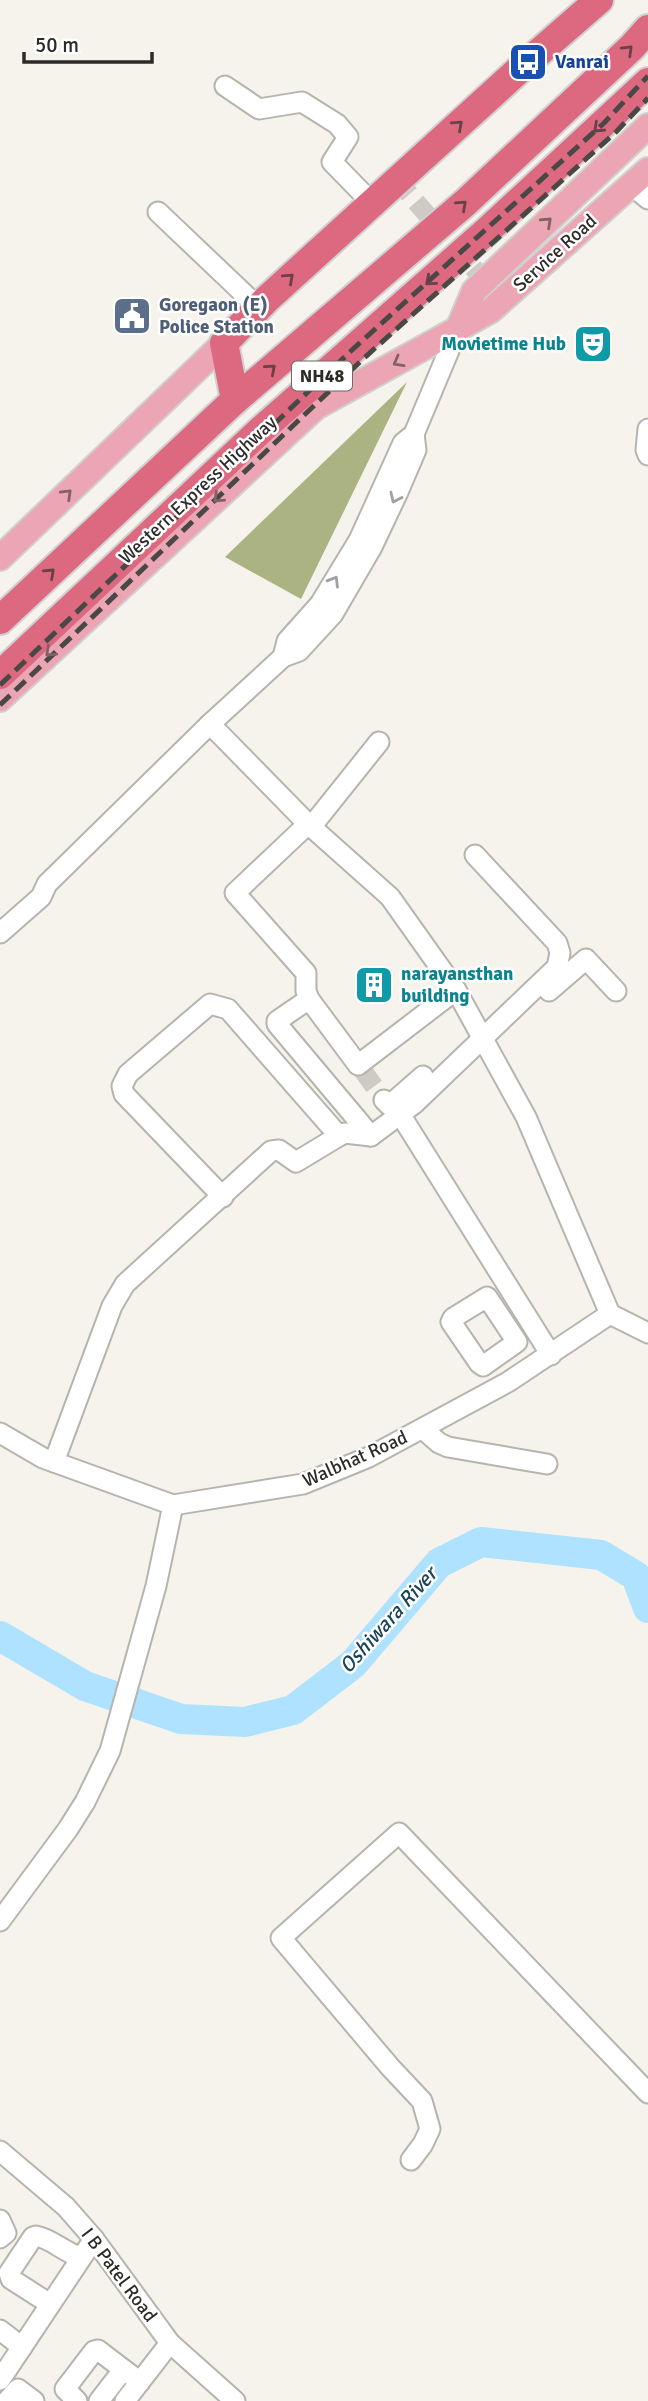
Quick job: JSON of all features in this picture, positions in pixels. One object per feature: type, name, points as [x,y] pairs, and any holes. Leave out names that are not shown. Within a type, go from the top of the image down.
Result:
[{"type":"highway","points":[[235,400],[224,343],[372,203],[599,0]]},
{"type":"highway","name":"Western Express Highway","points":[[0,620],[235,400],[465,203],[648,29]]},
{"type":"highway","name":"Western Express Highway","points":[[0,675],[262,429],[488,230],[648,82]]},
{"type":"main road","points":[[457,329],[474,291],[648,126]]},
{"type":"main road","name":"Service Road","points":[[0,699],[316,407],[491,311],[642,185]]},
{"type":"main road","points":[[0,558],[224,343]]},
{"type":"street","points":[[225,86],[259,109],[302,102],[337,124],[348,137],[332,162],[372,203]]},
{"type":"street","points":[[158,212],[259,308]]},
{"type":"street","points":[[0,933],[41,897],[47,884],[210,724],[283,657],[299,652],[327,609],[416,450],[414,434],[457,329]]},
{"type":"street","points":[[648,429],[648,455]]},
{"type":"street","points":[[210,724],[309,825],[390,897],[456,990],[526,1117],[610,1314],[648,1333]]},
{"type":"street","points":[[379,742],[309,825],[235,893],[306,973],[309,999],[360,1068],[456,990]]},
{"type":"street","points":[[475,855],[557,943],[559,962],[553,979],[541,998]]},
{"type":"street","points":[[0,916],[30,889],[47,884]]},
{"type":"street","points":[[54,1462],[112,1306],[124,1284],[271,1151],[279,1150],[296,1162],[345,1133],[371,1136],[553,979],[586,959],[616,991]]},
{"type":"street","points":[[309,999],[277,1021],[277,1024],[371,1136]]},
{"type":"street","points":[[223,1197],[124,1094],[122,1086],[128,1074],[211,1004],[228,1009],[340,1136]]},
{"type":"street","points":[[406,1104],[423,1076]]},
{"type":"street","points":[[384,1100],[390,1105],[406,1104]]},
{"type":"street","points":[[406,1104],[551,1355]]},
{"type":"street","name":"Walbhat Road","points":[[0,1433],[54,1462],[173,1505],[303,1484],[369,1457],[508,1382],[610,1314]]},
{"type":"street","points":[[494,1359],[508,1382]]},
{"type":"street","points":[[423,1429],[448,1447],[547,1464]]},
{"type":"street","points":[[0,1921],[68,1829],[85,1802],[110,1751],[156,1586],[173,1505]]},
{"type":"street","points":[[411,2160],[430,2129],[422,2101],[281,1938],[399,1833],[648,2093]]},
{"type":"street","name":"I B Patel Road","points":[[0,2151],[66,2207],[94,2239],[170,2343],[235,2401]]},
{"type":"street","points":[[0,2220],[6,2233],[0,2238]]},
{"type":"street","points":[[46,2302],[11,2278],[9,2273],[36,2236],[75,2256]]},
{"type":"street","points":[[0,2380],[11,2338],[34,2318],[75,2256],[94,2239]]},
{"type":"street","points":[[0,2283],[30,2305],[34,2318]]},
{"type":"street","points":[[125,2401],[170,2343]]},
{"type":"street","points":[[77,2401],[65,2389],[94,2350],[98,2350],[140,2382]]},
{"type":"street","points":[[99,2401],[123,2370]]},
{"type":"street","points":[[7,2401],[18,2389],[34,2401]]},
{"type":"green space","points":[[407,382],[301,599],[225,557]]},
{"type":"waterway","name":"Oshiwara River","points":[[0,1636],[85,1686],[181,1719],[245,1722],[293,1710],[353,1664],[439,1563],[481,1542],[601,1555],[636,1576],[648,1608]]},
{"type":"tunnel","points":[[397,180],[502,301]]},
{"type":"tunnel","points":[[363,1071],[384,1100]]},
{"type":"railway","points":[[0,685],[353,349],[604,123],[648,76]]},
{"type":"railway","points":[[0,705],[363,359],[616,132],[648,98]]},
{"type":"place","name":"Vanrai","points":[[528,62]]},
{"type":"place","name":"Goregaon (E) Police Station","points":[[132,316]]},
{"type":"place","name":"Movietime Hub","points":[[593,344]]},
{"type":"place","name":"narayansthan building","points":[[374,985]]}]
